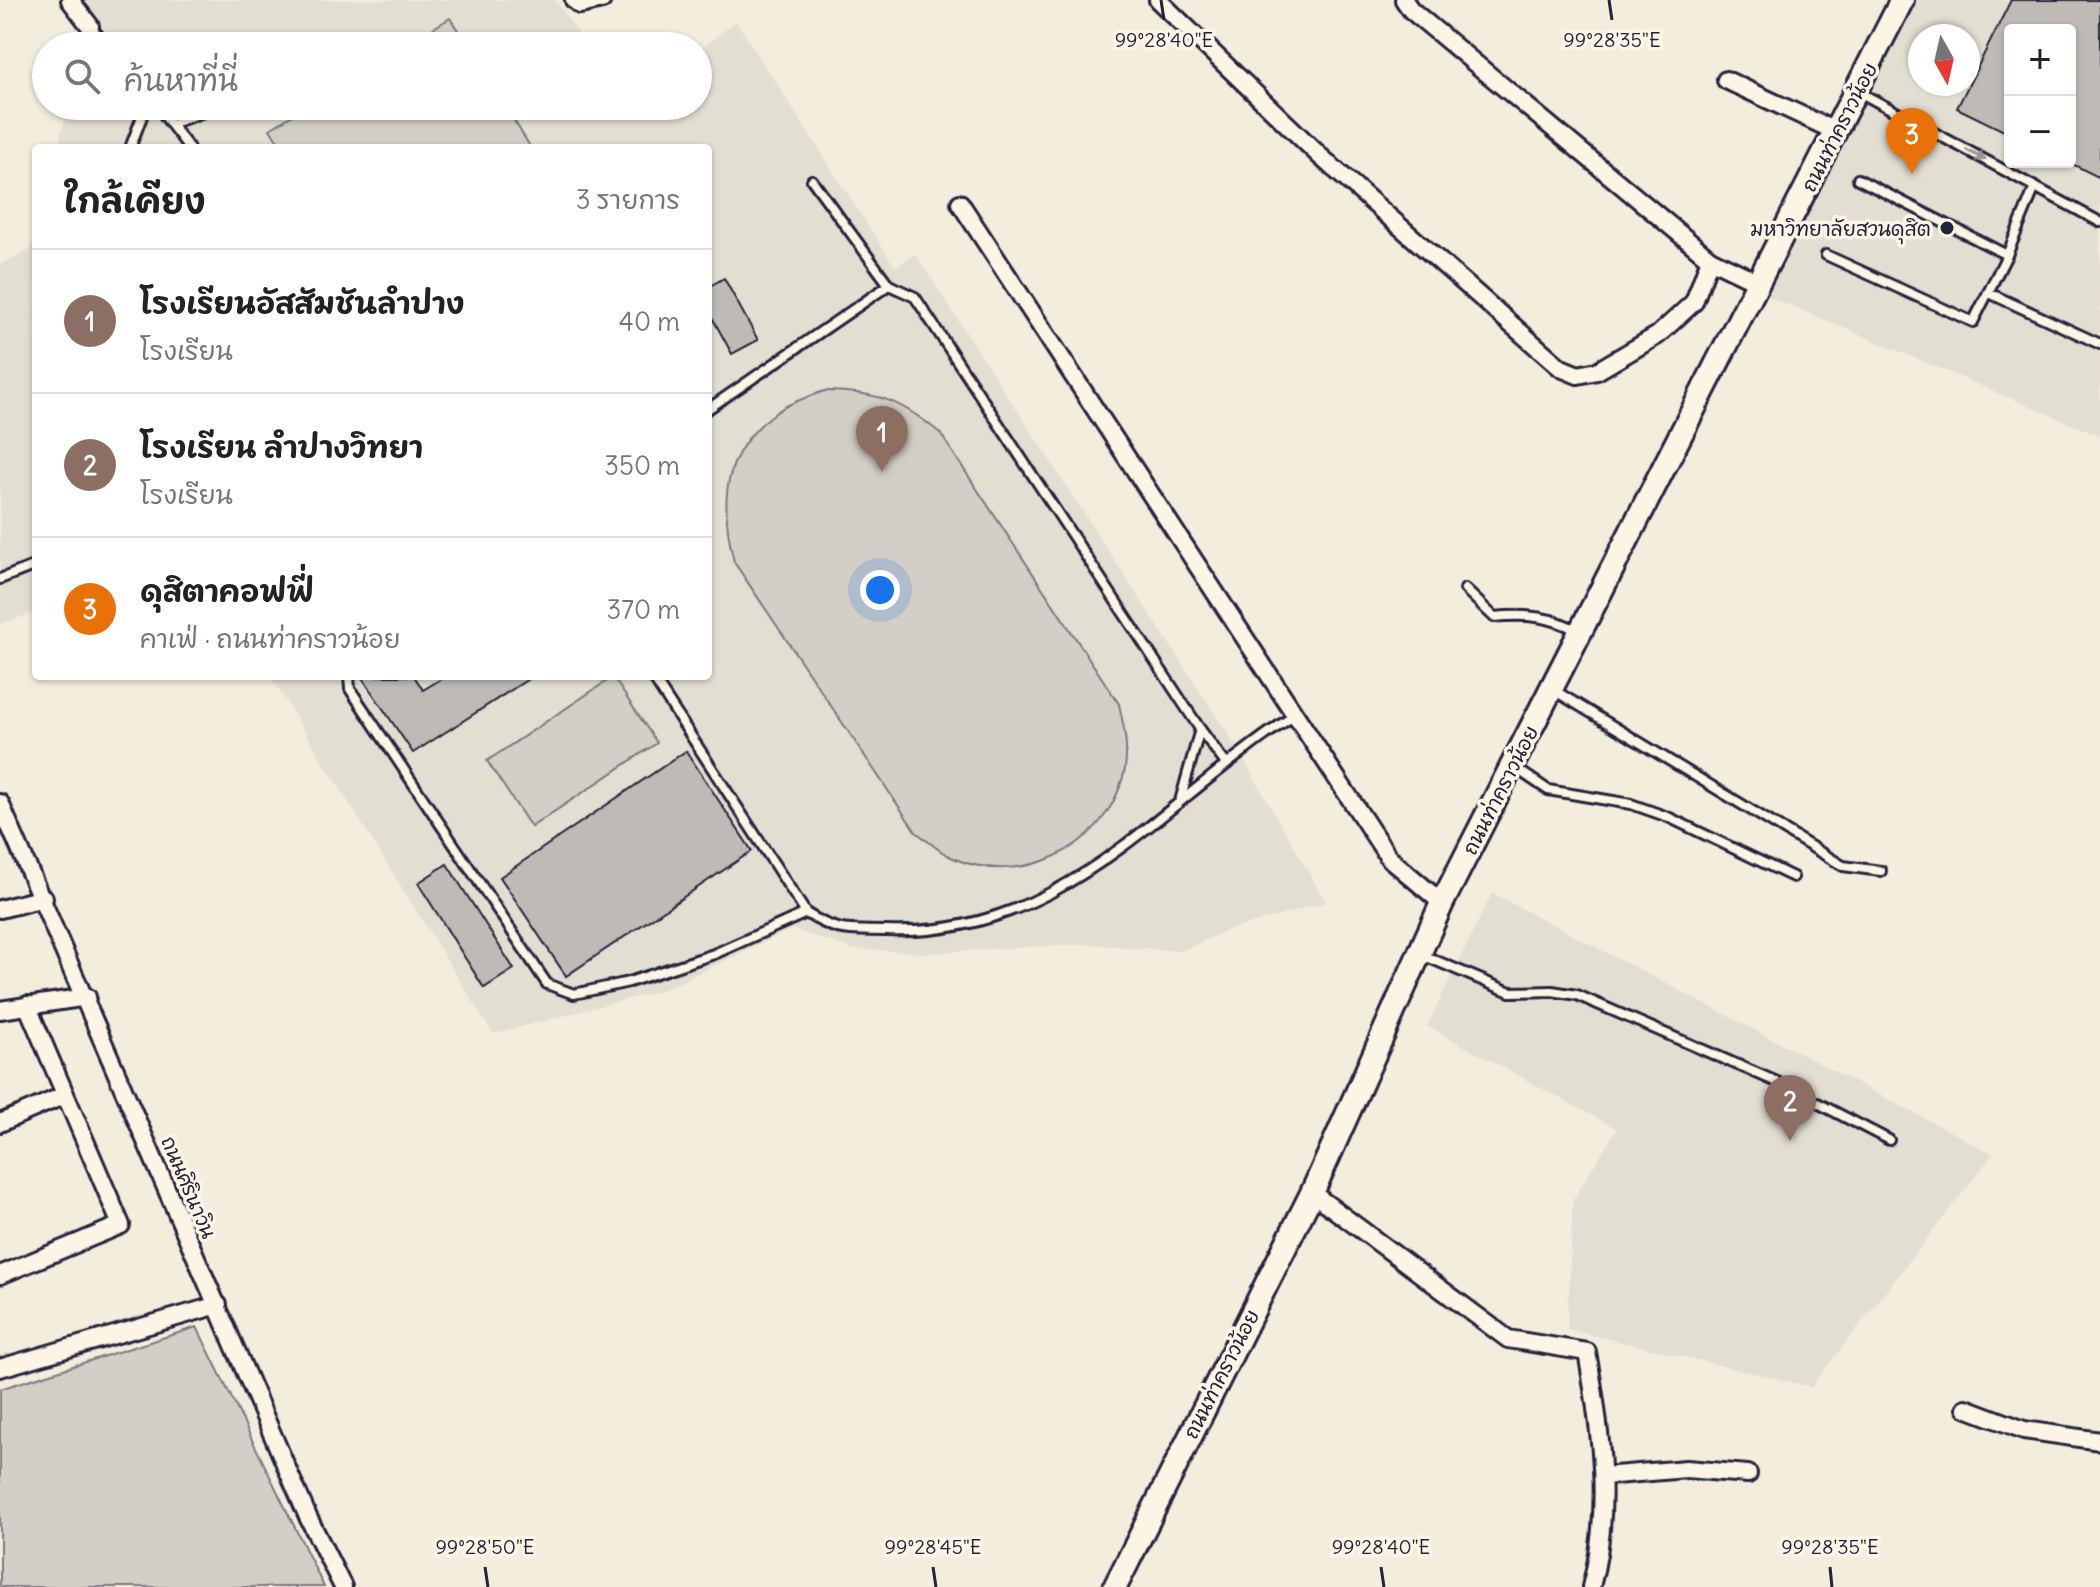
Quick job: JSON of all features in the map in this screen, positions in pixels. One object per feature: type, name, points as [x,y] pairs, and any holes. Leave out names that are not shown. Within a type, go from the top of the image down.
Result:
[{"type":"street","points":[[70,0],[90,26]]},
{"type":"street","points":[[574,0],[580,5],[602,0]]},
{"type":"street","points":[[1158,0],[1321,157],[1561,368],[1578,375],[1597,371],[1658,335],[1694,302],[1710,259]]},
{"type":"street","points":[[1404,0],[1423,20],[1710,259],[1760,283]]},
{"type":"street","name":"ถนนท่าคราวน้อย","points":[[1115,1587],[1312,1193],[1442,903],[1858,92],[1902,0]]},
{"type":"street","points":[[1726,80],[1837,132]]},
{"type":"street","points":[[960,203],[1389,858],[1442,903]]},
{"type":"street","name":"ถนนศิรินาวิน","points":[[0,803],[87,997],[308,1517],[343,1587]]},
{"type":"street","points":[[0,909],[44,898]]},
{"type":"street","points":[[0,1010],[87,997]]},
{"type":"street","points":[[0,1275],[121,1225],[27,1005]]},
{"type":"street","points":[[0,1123],[65,1095]]},
{"type":"street","points":[[1312,1193],[1508,1339],[1587,1352],[1601,1432],[1604,1506],[1591,1587]]},
{"type":"street","points":[[0,1368],[218,1305]]},
{"type":"street","points":[[1966,1408],[2024,1430],[2100,1441]]},
{"type":"street","points":[[1603,1476],[1686,1469],[1748,1474]]},
{"type":"lane","points":[[90,26],[95,32]]},
{"type":"lane","points":[[1858,92],[2100,222]]},
{"type":"lane","points":[[132,144],[141,120]]},
{"type":"lane","points":[[168,120],[186,144]]},
{"type":"lane","points":[[171,124],[182,120]]},
{"type":"lane","points":[[1858,179],[2007,255]]},
{"type":"lane","points":[[812,180],[889,285],[915,297],[1226,764]]},
{"type":"lane","points":[[1826,255],[1973,322],[2007,255],[2035,187]]},
{"type":"lane","points":[[712,406],[889,285]]},
{"type":"lane","points":[[1989,293],[2100,344]]},
{"type":"lane","points":[[0,579],[32,567]]},
{"type":"lane","points":[[1465,589],[1494,617],[1525,614],[1558,619],[1581,632]]},
{"type":"lane","points":[[349,680],[350,689],[547,984],[574,994],[629,982],[714,954],[806,913]]},
{"type":"lane","points":[[655,680],[806,913],[831,929],[916,933],[991,920],[1061,891],[1295,715]]},
{"type":"lane","points":[[1552,689],[1843,866],[1881,871]]},
{"type":"lane","points":[[1180,802],[1200,729]]},
{"type":"lane","points":[[1513,766],[1548,790],[1631,804],[1668,817],[1793,877]]},
{"type":"lane","points":[[1420,954],[1510,992],[1552,991],[1577,995],[1777,1082],[1889,1140]]},
{"type":"shaded area","points":[[69,0],[555,0],[577,32],[88,32],[90,25]]},
{"type":"shaded area","name":"มหาวิทยาลัยสวนดุสิต","points":[[1904,0],[2100,0],[2100,436],[1763,294]]},
{"type":"shaded area","points":[[450,18],[459,32],[427,32]]},
{"type":"shaded area","points":[[736,21],[895,267],[915,254],[1234,743],[1326,902],[1223,932],[1181,951],[1085,944],[928,953],[852,949],[792,929],[663,990],[493,1034],[272,680],[712,680],[712,144],[58,144],[65,120],[712,120],[712,40]]},
{"type":"shaded area","points":[[284,120],[514,120],[529,144],[279,144],[270,129]]},
{"type":"shaded area","points":[[32,243],[32,613],[0,624],[0,264],[30,250]]},
{"type":"shaded area","points":[[824,391],[859,393],[886,400],[912,412],[940,433],[1119,704],[1126,759],[1113,802],[1098,824],[1078,842],[1055,856],[1030,865],[1004,868],[977,866],[947,855],[916,832],[734,562],[729,540],[727,498],[729,478],[745,442],[778,411]]},
{"type":"shaded area","points":[[608,680],[615,680],[657,743],[531,827],[487,761]]},
{"type":"shaded area","points":[[1492,893],[1993,1154],[1811,1387],[1567,1329],[1573,1199],[1617,1129],[1427,1026]]},
{"type":"shaded area","points":[[197,1327],[324,1587],[0,1587],[0,1389]]},
{"type":"building","points":[[2011,0],[2100,0],[2100,178],[2076,166],[2076,24],[2004,24],[2004,131],[1957,108],[1963,96],[1980,96],[1980,62]]},
{"type":"building","points":[[724,278],[758,340],[732,354],[712,317],[712,285]]},
{"type":"building","points":[[364,680],[417,680],[423,690],[439,680],[527,680],[413,753]]},
{"type":"building","points":[[686,751],[752,851],[566,976],[500,877]]},
{"type":"building","points":[[447,864],[514,969],[484,988],[418,883]]},
{"type":"place","name":"ดุสิตาคอฟฟี่","points":[[1912,174]]},
{"type":"place","name":"มหาวิทยาลัยสวนดุสิต","points":[[1947,228]]},
{"type":"place","name":"โรงเรียนอัสสัมชันลำปาง","points":[[882,472]]},
{"type":"place","name":"โรงเรียน ลำปางวิทยา","points":[[1790,1141]]}]
